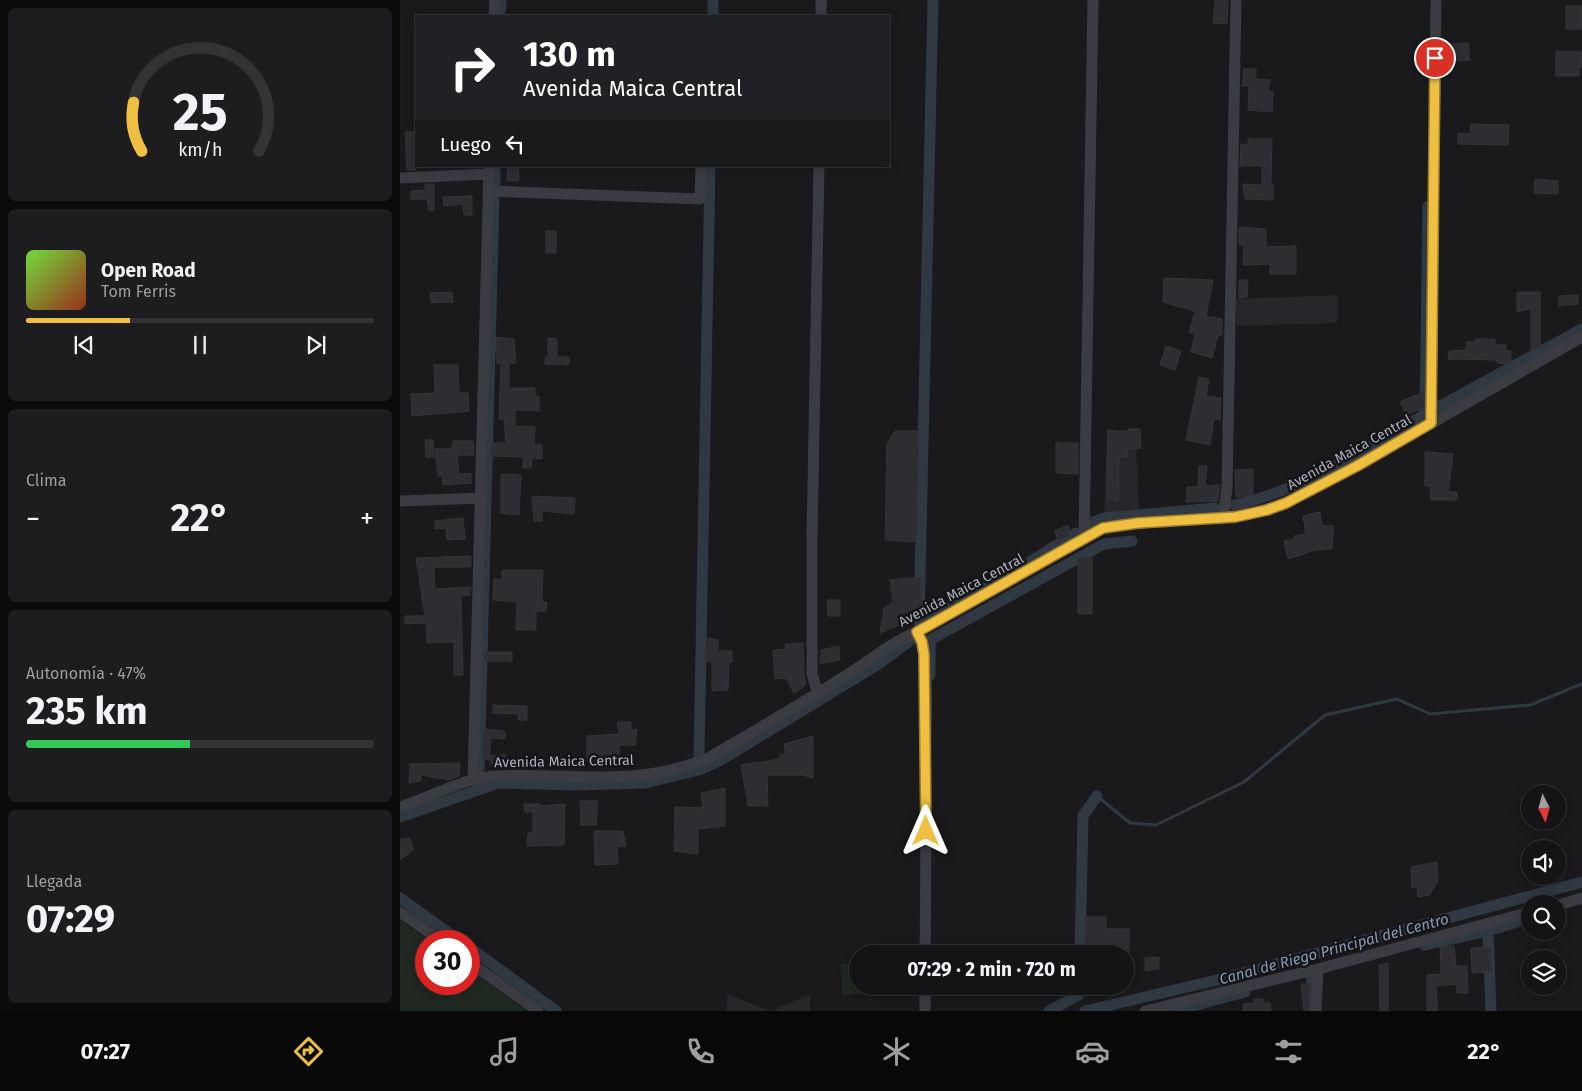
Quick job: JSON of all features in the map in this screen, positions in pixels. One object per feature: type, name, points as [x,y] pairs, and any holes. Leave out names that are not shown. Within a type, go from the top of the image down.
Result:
[{"type":"street","points":[[494,15],[495,0]]},
{"type":"street","points":[[821,0],[821,15]]},
{"type":"street","points":[[1084,538],[1093,0]]},
{"type":"street","points":[[1223,518],[1228,488],[1236,0]]},
{"type":"street","points":[[1431,423],[1436,0]]},
{"type":"street","points":[[489,191],[700,199],[701,167]]},
{"type":"street","points":[[818,694],[812,674],[814,557],[812,537],[819,167]]},
{"type":"street","points":[[400,178],[432,171],[489,170],[482,498],[473,780]]},
{"type":"street","name":"Avenida Maica Central","points":[[400,807],[473,780],[496,776],[588,779],[630,777],[671,770],[708,758],[818,694],[881,654],[902,638],[917,632],[1027,572],[1103,528],[1119,525],[1247,515],[1286,503],[1582,338]]},
{"type":"street","points":[[400,502],[482,498]]},
{"type":"street","points":[[917,632],[922,642],[924,654],[926,718],[925,945]]},
{"type":"street","points":[[1566,903],[1582,898]]},
{"type":"street","points":[[400,912],[425,930]]},
{"type":"street","points":[[1145,1011],[1521,914]]},
{"type":"street","points":[[1316,1011],[1318,968]]},
{"type":"street","points":[[480,970],[538,1011]]},
{"type":"street","points":[[925,995],[925,1011]]},
{"type":"shaded area","points":[[1338,295],[1337,323],[1237,326],[1236,299]]},
{"type":"shaded area","points":[[1107,429],[1136,432],[1139,515],[1104,518]]},
{"type":"shaded area","points":[[400,920],[415,930],[415,995],[480,995],[480,977],[527,1011],[400,1011]]},
{"type":"shaded area","points":[[841,964],[849,964],[849,995],[842,995]]},
{"type":"shaded area","points":[[727,994],[770,1011],[727,1011]]},
{"type":"shaded area","points":[[810,994],[810,1011],[771,1011]]},
{"type":"building","points":[[1215,0],[1228,0],[1227,24],[1213,23]]},
{"type":"building","points":[[1566,6],[1582,6],[1582,29],[1566,29]]},
{"type":"building","points":[[1468,43],[1470,60],[1443,62],[1443,45]]},
{"type":"building","points":[[1556,51],[1582,52],[1582,67],[1579,67],[1579,76],[1556,76]]},
{"type":"building","points":[[1244,69],[1256,69],[1256,79],[1270,80],[1268,91],[1273,91],[1272,112],[1248,110],[1249,86],[1242,86]]},
{"type":"building","points":[[1471,124],[1509,125],[1508,145],[1458,144],[1458,133],[1470,134]]},
{"type":"building","points":[[405,132],[415,132],[416,170],[407,170]]},
{"type":"building","points":[[1248,139],[1272,139],[1271,185],[1273,185],[1273,200],[1245,199],[1243,184],[1262,185],[1262,166],[1240,166],[1241,144],[1248,145]]},
{"type":"building","points":[[508,167],[518,167],[519,181],[507,181]]},
{"type":"building","points":[[1535,179],[1558,181],[1558,194],[1534,193]]},
{"type":"building","points":[[425,184],[434,184],[434,210],[429,211],[427,199],[411,199],[411,191],[426,190]]},
{"type":"building","points":[[472,196],[472,215],[464,215],[463,204],[444,206],[443,197]]},
{"type":"building","points":[[1239,227],[1266,229],[1266,247],[1296,246],[1296,274],[1270,274],[1270,264],[1243,265],[1244,245],[1239,245]]},
{"type":"building","points":[[546,231],[556,231],[556,253],[546,253]]},
{"type":"building","points":[[1164,278],[1213,280],[1206,316],[1222,319],[1222,335],[1218,335],[1212,358],[1191,352],[1195,333],[1189,333],[1195,311],[1163,302]]},
{"type":"building","points":[[1239,280],[1248,280],[1247,297],[1239,298]]},
{"type":"building","points":[[452,292],[453,302],[431,303],[430,293]]},
{"type":"building","points":[[1517,292],[1540,292],[1540,347],[1531,351],[1531,309],[1517,312]]},
{"type":"building","points":[[1578,295],[1578,304],[1559,306],[1559,296]]},
{"type":"building","points":[[495,337],[514,339],[516,363],[509,363],[509,388],[535,388],[535,396],[539,396],[539,411],[515,410],[515,426],[535,427],[534,444],[542,445],[542,459],[532,458],[531,468],[523,468],[523,457],[491,456],[491,443],[506,443],[504,419],[499,419],[501,363],[497,363]]},
{"type":"building","points":[[548,338],[557,339],[557,357],[569,357],[569,365],[545,364],[545,357],[548,357]]},
{"type":"building","points":[[1475,339],[1495,339],[1495,345],[1506,345],[1506,351],[1511,351],[1511,364],[1497,363],[1497,360],[1448,359],[1449,351],[1466,350],[1466,342],[1475,342]]},
{"type":"building","points":[[1166,346],[1181,351],[1175,370],[1160,365]]},
{"type":"building","points":[[434,365],[458,365],[459,393],[468,393],[469,411],[412,416],[411,394],[435,393]]},
{"type":"building","points":[[1199,377],[1209,379],[1206,396],[1221,398],[1220,420],[1214,419],[1210,445],[1186,440]]},
{"type":"building","points":[[1424,392],[1424,407],[1407,415],[1400,402]]},
{"type":"building","points":[[1128,429],[1140,429],[1141,448],[1127,449],[1127,457],[1119,457],[1118,501],[1107,500],[1108,431],[1128,431]]},
{"type":"building","points":[[895,431],[919,431],[916,542],[885,540],[887,443]]},
{"type":"building","points":[[425,440],[433,440],[434,457],[426,457]]},
{"type":"building","points":[[453,441],[473,441],[474,455],[457,455],[459,474],[471,473],[471,483],[443,485],[442,475],[438,476],[435,449],[452,449]]},
{"type":"building","points":[[1056,443],[1078,443],[1078,474],[1056,473]]},
{"type":"building","points":[[1425,452],[1453,454],[1448,492],[1457,492],[1456,500],[1431,500],[1430,486],[1425,486]]},
{"type":"building","points":[[1199,466],[1207,466],[1205,486],[1220,485],[1218,501],[1186,502],[1187,487],[1198,487]]},
{"type":"building","points":[[1253,469],[1253,496],[1236,497],[1235,470]]},
{"type":"building","points":[[501,474],[521,475],[519,515],[501,513]]},
{"type":"building","points":[[532,496],[575,498],[574,514],[542,511],[542,521],[534,521]]},
{"type":"building","points":[[1320,512],[1322,526],[1334,526],[1332,549],[1315,550],[1288,559],[1284,541],[1295,538],[1294,536],[1306,534],[1303,516]]},
{"type":"building","points":[[463,518],[465,539],[447,540],[446,528],[435,529],[435,521]]},
{"type":"building","points":[[1068,525],[1070,536],[1058,541],[1055,531]]},
{"type":"building","points":[[471,556],[471,567],[434,567],[435,589],[471,587],[470,595],[461,596],[463,675],[454,675],[454,642],[427,643],[426,623],[405,624],[405,616],[425,616],[416,558]]},
{"type":"building","points":[[1078,557],[1092,557],[1092,614],[1078,614]]},
{"type":"building","points":[[502,570],[543,570],[542,602],[547,602],[546,611],[536,611],[536,630],[516,630],[517,602],[493,600],[494,579],[502,579]]},
{"type":"building","points":[[921,577],[921,608],[905,616],[908,621],[880,633],[884,608],[893,602],[890,580]]},
{"type":"building","points":[[827,600],[840,600],[840,616],[828,616]]},
{"type":"building","points":[[708,638],[718,640],[718,651],[732,651],[732,662],[729,662],[728,690],[712,691],[712,662],[705,661],[704,650],[708,650]]},
{"type":"building","points":[[803,643],[803,668],[806,685],[794,693],[786,678],[775,679],[773,650],[786,649],[785,644]]},
{"type":"building","points":[[839,646],[840,660],[820,664],[821,650]]},
{"type":"building","points":[[487,652],[512,652],[512,661],[484,660],[484,654]]},
{"type":"building","points":[[493,705],[527,706],[527,720],[519,720],[518,714],[493,713]]},
{"type":"building","points":[[617,722],[631,722],[631,730],[637,729],[635,745],[619,745],[619,762],[587,761],[587,736],[619,734]]},
{"type":"building","points":[[483,729],[505,731],[505,739],[491,738],[489,760],[482,759]]},
{"type":"building","points":[[813,736],[813,778],[803,775],[767,775],[768,806],[748,806],[741,765],[780,759],[780,754],[786,755],[784,744]]},
{"type":"building","points":[[505,755],[506,765],[491,764],[490,756]]},
{"type":"building","points":[[460,763],[459,776],[449,780],[421,775],[421,781],[409,783],[410,764]]},
{"type":"building","points":[[725,788],[725,826],[698,829],[698,854],[674,851],[675,807],[703,808],[701,793]]},
{"type":"building","points":[[580,801],[598,801],[596,825],[581,825]]},
{"type":"building","points":[[524,804],[540,804],[540,806],[565,804],[564,845],[527,846],[528,833],[533,833],[533,812],[525,812]]},
{"type":"building","points":[[594,831],[623,831],[626,846],[617,847],[618,864],[595,865]]},
{"type":"building","points":[[410,838],[413,850],[400,860],[400,839]]},
{"type":"building","points":[[1437,862],[1438,880],[1430,895],[1418,897],[1417,887],[1412,888],[1411,867]]},
{"type":"building","points":[[1085,917],[1106,917],[1106,929],[1129,929],[1129,945],[1085,945]]},
{"type":"building","points":[[1440,946],[1454,946],[1456,966],[1467,966],[1468,993],[1457,993],[1456,984],[1436,986],[1438,1011],[1427,1011],[1427,975],[1441,974]]},
{"type":"building","points":[[1491,947],[1492,972],[1472,973],[1471,948]]},
{"type":"building","points":[[1159,957],[1159,969],[1145,971],[1145,958]]},
{"type":"building","points":[[1388,963],[1388,1011],[1380,1011],[1379,965]]},
{"type":"building","points":[[1301,984],[1310,984],[1309,1011],[1304,1011]]},
{"type":"building","points":[[1254,999],[1263,999],[1263,1003],[1270,1003],[1271,1011],[1243,1011],[1243,1004],[1254,1003]]},
{"type":"waterway","points":[[500,15],[501,0]]},
{"type":"waterway","points":[[713,0],[713,15]]},
{"type":"waterway","points":[[919,622],[933,0]]},
{"type":"waterway","points":[[495,167],[495,182]]},
{"type":"waterway","points":[[699,757],[710,167]]},
{"type":"waterway","points":[[479,771],[494,195]]},
{"type":"waterway","points":[[1425,414],[1428,206]]},
{"type":"waterway","points":[[1438,407],[1582,329]]},
{"type":"waterway","points":[[1235,505],[1259,499],[1308,479],[1357,454],[1426,414]]},
{"type":"waterway","points":[[1091,523],[1104,518],[1215,508]]},
{"type":"waterway","points":[[919,622],[1025,565],[1076,533]]},
{"type":"waterway","points":[[930,675],[930,640],[1104,544],[1132,541]]},
{"type":"waterway","points":[[400,817],[498,783],[574,785],[645,783],[699,770],[721,760],[877,665],[911,640]]},
{"type":"waterway","points":[[1097,796],[1130,823],[1156,825],[1244,782],[1325,715],[1397,699],[1430,714],[1530,705],[1582,684]]},
{"type":"waterway","points":[[1080,945],[1083,816],[1097,796]]},
{"type":"waterway","name":"Canal de Riego Principal del Centro","points":[[1085,1011],[1217,980],[1582,882]]},
{"type":"waterway","points":[[400,898],[445,930]]},
{"type":"waterway","points":[[1425,945],[1488,931],[1521,921]]},
{"type":"waterway","points":[[1488,931],[1491,1011]]},
{"type":"waterway","points":[[480,955],[556,1011]]},
{"type":"waterway","points":[[1310,1011],[1312,972]]},
{"type":"waterway","points":[[1174,1011],[1245,992]]},
{"type":"waterway","points":[[1049,1011],[1079,995]]},
{"type":"route","points":[[926,831],[924,654],[922,642],[917,632],[1103,528],[1138,523],[1235,517],[1267,510],[1286,503],[1357,466],[1431,423],[1435,58]]}]
